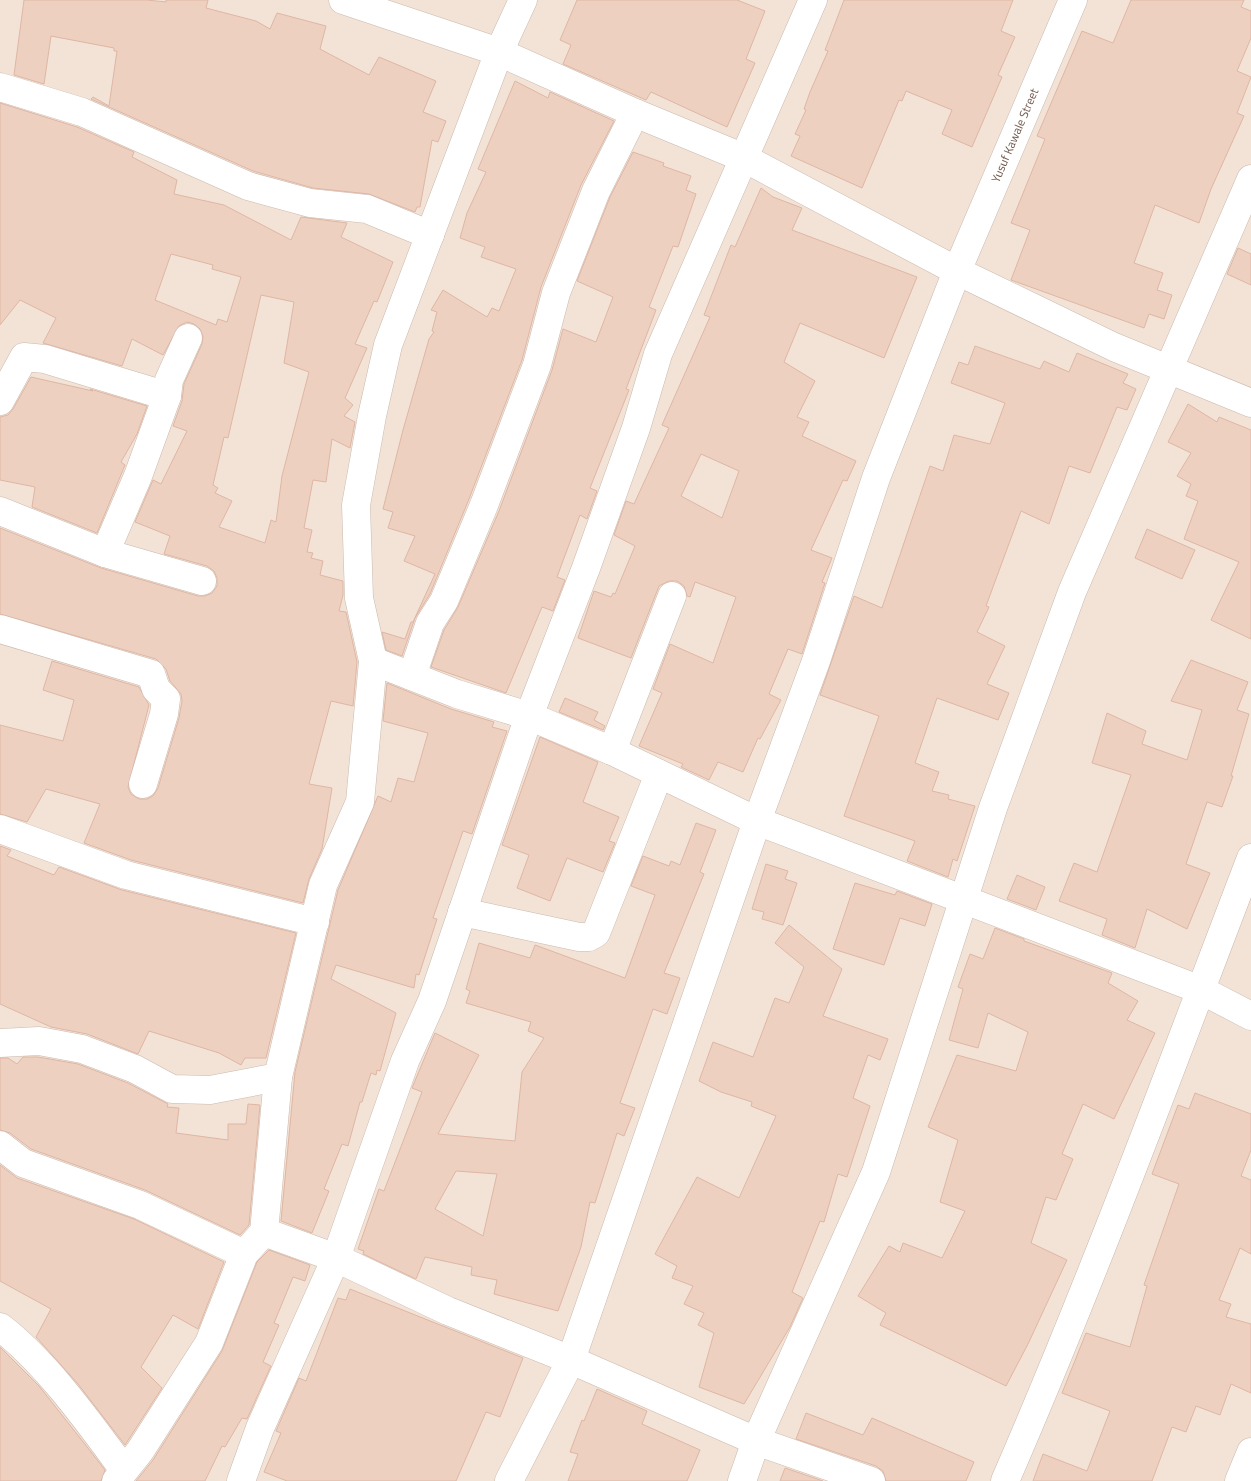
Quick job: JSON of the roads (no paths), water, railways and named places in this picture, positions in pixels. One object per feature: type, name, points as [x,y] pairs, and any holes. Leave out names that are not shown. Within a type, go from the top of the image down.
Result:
[{"type":"street","points":[[343,0],[380,7],[498,52],[635,113],[744,158],[957,271],[1168,371],[1251,403]]},
{"type":"street","points":[[0,1327],[35,1361],[82,1413],[120,1476],[140,1451],[209,1342],[244,1254],[264,1232],[278,1077],[323,885],[360,802],[373,661],[359,598],[356,504],[372,416],[388,345],[498,52],[523,0]]},
{"type":"street","points":[[241,1481],[260,1428],[336,1258],[405,1061],[432,1001],[529,716],[636,428],[658,354],[813,0]]},
{"type":"street","name":"Yusuf Kawale Street","points":[[510,1481],[571,1360],[758,821],[816,661],[876,478],[957,271],[1073,0]]},
{"type":"street","points":[[0,87],[82,112],[248,186],[310,204],[367,209],[430,235]]},
{"type":"street","points":[[412,676],[430,623],[444,601],[491,486],[537,365],[556,293],[596,190],[635,113]]},
{"type":"street","points":[[742,1481],[756,1441],[876,1172],[993,808],[1072,592],[1251,179]]},
{"type":"street","points":[[105,553],[138,476],[167,396],[169,380],[188,338]]},
{"type":"street","points":[[0,401],[24,357],[45,359],[167,396]]},
{"type":"street","points":[[0,511],[105,553],[202,581]]},
{"type":"street","points":[[612,751],[672,596]]},
{"type":"street","points":[[0,629],[151,674],[156,689],[166,699],[164,714],[143,784]]},
{"type":"street","points":[[373,661],[458,694],[529,716],[612,751],[758,821],[1201,990],[1251,1016]]},
{"type":"street","points":[[462,912],[580,937],[589,937],[596,933],[660,774]]},
{"type":"street","points":[[0,829],[126,875],[315,922]]},
{"type":"street","points":[[1005,1481],[1052,1373],[1127,1188],[1251,858]]},
{"type":"street","points":[[0,1043],[39,1041],[82,1049],[135,1068],[172,1089],[210,1090],[278,1077]]},
{"type":"street","points":[[0,1145],[22,1163],[140,1205],[244,1254]]},
{"type":"street","points":[[264,1232],[336,1258],[448,1311],[571,1360],[756,1441],[871,1481]]},
{"type":"street","points":[[1239,1481],[1251,1452]]}]
